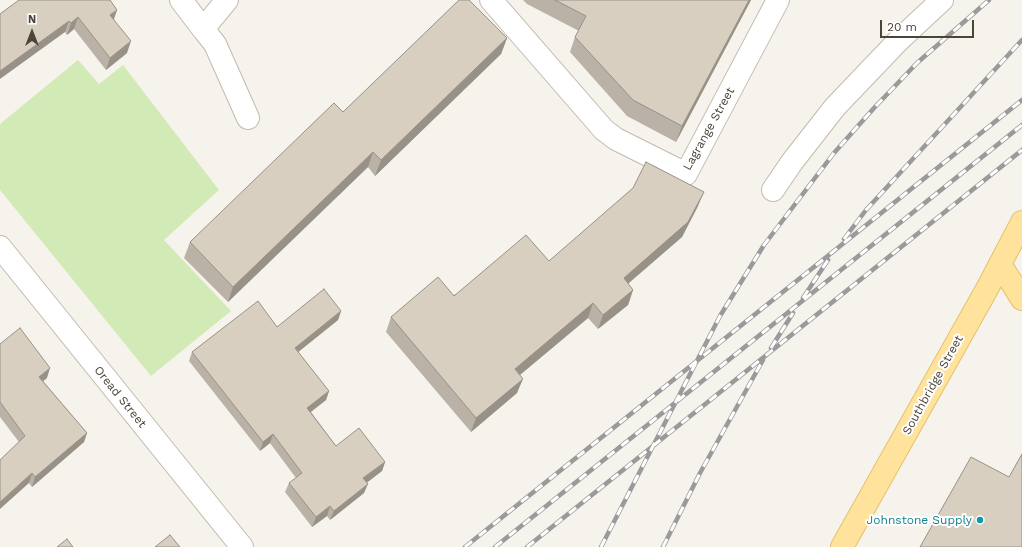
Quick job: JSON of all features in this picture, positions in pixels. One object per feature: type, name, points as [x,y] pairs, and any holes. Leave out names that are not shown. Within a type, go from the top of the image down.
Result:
[{"type":"main road","name":"Southbridge Street","points":[[842,547],[1022,222]]},
{"type":"main road","points":[[1000,264],[1022,300]]},
{"type":"street","points":[[182,0],[215,44],[248,118]]},
{"type":"street","points":[[203,28],[227,0]]},
{"type":"street","name":"Lagrange Street","points":[[491,0],[604,130],[616,139],[686,174],[778,0]]},
{"type":"street","points":[[773,190],[797,156],[835,108],[889,51],[942,0]]},
{"type":"street","name":"Oread Street","points":[[0,247],[242,547]]},
{"type":"green space","points":[[78,60],[99,84],[123,65],[219,190],[164,240],[231,311],[151,376],[0,190],[0,124]]},
{"type":"building","points":[[19,0],[110,0],[117,10],[110,15],[131,41],[110,58],[78,17],[71,23],[69,21],[0,71],[0,14]]},
{"type":"building","points":[[459,0],[469,0],[507,38],[381,160],[373,152],[233,287],[190,242],[334,103],[343,112]]},
{"type":"building","points":[[555,0],[749,0],[682,126],[633,100],[575,37],[586,16]]},
{"type":"building","points":[[646,162],[704,192],[688,222],[624,278],[633,290],[603,315],[593,303],[515,369],[523,379],[476,418],[391,317],[438,277],[454,296],[526,235],[549,261],[633,188]]},
{"type":"building","points":[[324,289],[341,311],[295,348],[329,391],[307,408],[336,446],[359,428],[385,462],[363,478],[368,484],[334,511],[330,506],[316,517],[289,483],[302,473],[273,434],[263,442],[192,352],[258,301],[277,327]]},
{"type":"building","points":[[20,328],[50,368],[39,377],[87,433],[35,477],[32,473],[0,502],[0,460],[25,436],[0,402],[0,344]]},
{"type":"building","name":"Johnstone Supply","points":[[1022,454],[1022,547],[920,547],[971,457],[1009,477]]},
{"type":"building","points":[[170,535],[180,547],[155,547]]},
{"type":"building","points":[[67,539],[73,547],[57,547]]},
{"type":"railway","points":[[601,547],[720,316],[764,245],[834,153],[874,108],[917,63],[989,0]]},
{"type":"railway","points":[[844,239],[866,210],[1022,40]]},
{"type":"railway","points":[[465,547],[1022,100]]},
{"type":"railway","points":[[495,547],[1022,125]]},
{"type":"railway","points":[[527,547],[1022,150]]},
{"type":"railway","points":[[803,298],[828,260]]},
{"type":"railway","points":[[771,348],[793,313]]},
{"type":"railway","points":[[663,547],[700,473],[763,360]]},
{"type":"place","name":"Johnstone Supply","points":[[980,520]]}]
